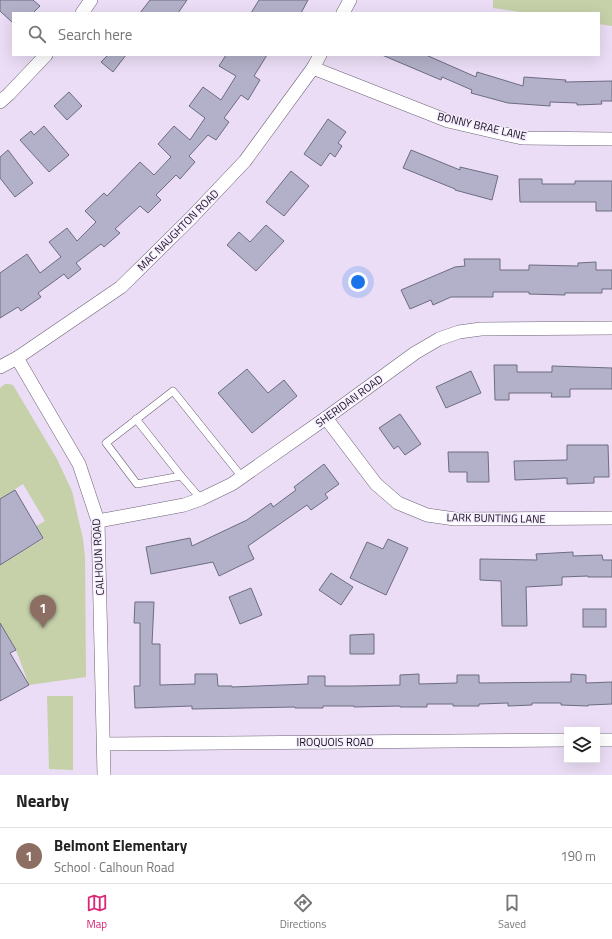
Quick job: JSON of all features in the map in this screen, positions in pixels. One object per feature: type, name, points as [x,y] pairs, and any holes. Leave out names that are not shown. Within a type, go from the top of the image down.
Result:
[{"type":"street","points":[[83,12],[91,0]]},
{"type":"street","points":[[344,12],[350,0]]},
{"type":"street","points":[[0,102],[45,56]]},
{"type":"street","name":"MAC NAUGHTON ROAD","points":[[0,367],[17,358],[121,287],[191,218],[245,161],[313,68],[319,56]]},
{"type":"street","name":"BONNY BRAE LANE","points":[[313,68],[448,121],[522,138],[612,139]]},
{"type":"street","name":"SHERIDAN ROAD","points":[[98,521],[184,505],[201,499],[232,484],[415,353],[458,332],[481,329],[612,328]]},
{"type":"street","name":"CALHOUN ROAD","points":[[17,358],[79,464],[98,521],[104,775]]},
{"type":"street","name":"LARK BUNTING LANE","points":[[326,418],[376,484],[398,503],[427,515],[455,519],[612,518]]},
{"type":"street","name":"IROQUOIS ROAD","points":[[104,744],[564,740]]},
{"type":"street","points":[[600,740],[612,740]]},
{"type":"lane","points":[[181,476],[137,484],[106,443],[173,391],[242,477]]},
{"type":"lane","points":[[136,419],[201,499]]},
{"type":"green space","points":[[493,0],[612,0],[612,26],[600,24],[600,12],[520,12],[493,8]]},
{"type":"green space","points":[[5,384],[13,385],[57,459],[72,491],[83,539],[85,557],[86,677],[29,685],[16,650],[0,623],[0,565],[43,539],[36,526],[45,521],[23,484],[0,499],[0,388]]},
{"type":"green space","points":[[47,696],[73,696],[73,770],[49,769]]},
{"type":"building","points":[[0,0],[33,0],[40,6],[34,12],[12,12],[12,22],[0,11]]},
{"type":"building","points":[[150,0],[187,0],[179,12],[141,12]]},
{"type":"building","points":[[259,0],[308,0],[302,12],[252,12]]},
{"type":"building","points":[[107,56],[125,56],[113,72],[101,62]]},
{"type":"building","points":[[225,56],[266,56],[254,76],[260,80],[248,100],[241,95],[224,118],[229,122],[216,140],[208,135],[189,156],[195,162],[180,179],[176,175],[156,195],[161,200],[148,213],[140,206],[115,229],[120,233],[104,247],[101,244],[76,263],[81,269],[68,279],[64,274],[38,293],[41,297],[21,311],[18,307],[0,318],[0,273],[27,254],[40,273],[61,257],[49,242],[67,228],[77,241],[96,222],[85,211],[104,193],[107,196],[140,162],[154,175],[171,157],[158,144],[174,126],[190,140],[205,118],[189,106],[203,87],[221,100],[236,76],[219,66]]},
{"type":"building","points":[[384,56],[428,56],[476,77],[477,72],[523,86],[524,77],[566,80],[565,82],[612,81],[612,101],[601,101],[602,104],[577,105],[577,103],[550,102],[550,106],[508,103],[471,93],[472,90],[442,77],[441,80]]},
{"type":"building","points":[[69,92],[82,106],[67,120],[54,106]]},
{"type":"building","points":[[328,119],[346,132],[338,143],[342,146],[335,157],[330,153],[321,166],[304,154]]},
{"type":"building","points":[[44,126],[69,155],[49,172],[20,140],[31,131],[34,135]]},
{"type":"building","points":[[8,150],[33,183],[15,197],[0,178],[0,157]]},
{"type":"building","points":[[411,150],[460,170],[460,167],[498,176],[492,200],[455,190],[403,168]]},
{"type":"building","points":[[291,171],[309,186],[284,216],[266,202]]},
{"type":"building","points":[[519,179],[542,179],[542,184],[575,184],[575,181],[612,181],[612,211],[596,211],[596,202],[520,202]]},
{"type":"building","points":[[266,225],[284,241],[256,271],[227,245],[239,232],[250,242]]},
{"type":"building","points":[[464,259],[500,259],[500,270],[529,270],[529,265],[578,266],[578,263],[596,262],[596,270],[612,270],[612,289],[602,289],[602,293],[565,293],[565,295],[529,294],[529,292],[493,292],[493,297],[451,297],[433,305],[431,300],[410,309],[401,290],[455,267],[465,266]]},
{"type":"building","points":[[494,365],[517,365],[517,372],[552,372],[552,366],[612,368],[612,389],[570,389],[570,397],[551,397],[552,393],[509,393],[509,400],[495,400]]},
{"type":"building","points":[[247,369],[268,393],[284,380],[297,396],[252,433],[218,393]]},
{"type":"building","points":[[471,371],[481,393],[446,408],[436,387]]},
{"type":"building","points":[[400,414],[421,444],[405,455],[398,446],[394,449],[379,428]]},
{"type":"building","points":[[567,445],[608,445],[609,477],[594,477],[594,483],[567,484],[567,478],[515,480],[514,461],[567,460]]},
{"type":"building","points":[[448,452],[488,452],[489,482],[467,482],[467,472],[449,472]]},
{"type":"building","points":[[324,464],[339,484],[325,494],[328,498],[311,510],[307,505],[248,546],[254,559],[219,576],[213,562],[151,574],[146,547],[190,538],[192,546],[247,520],[271,503],[273,507],[296,490],[294,487]]},
{"type":"building","points":[[15,490],[43,538],[0,565],[0,499]]},
{"type":"building","points":[[388,539],[408,548],[386,595],[350,578],[367,542],[383,549]]},
{"type":"building","points":[[573,552],[573,556],[602,555],[603,560],[612,560],[612,577],[562,577],[562,585],[526,587],[527,626],[502,626],[501,581],[480,580],[480,559],[537,560],[536,554]]},
{"type":"building","points":[[331,573],[353,587],[341,605],[319,590]]},
{"type":"building","points":[[251,588],[262,615],[240,624],[229,597]]},
{"type":"building","points":[[135,602],[154,602],[152,644],[160,644],[160,685],[195,684],[195,674],[217,674],[218,686],[232,687],[308,684],[308,676],[325,676],[325,686],[353,686],[400,685],[400,675],[419,674],[419,684],[457,683],[457,675],[479,675],[479,683],[571,682],[571,674],[586,675],[586,683],[612,682],[612,704],[588,706],[561,705],[561,703],[532,703],[532,705],[508,706],[508,703],[479,704],[479,706],[427,704],[427,707],[323,706],[323,708],[295,707],[192,709],[192,706],[135,708],[134,686],[140,686],[140,623],[134,623]]},
{"type":"building","points":[[583,609],[606,609],[606,627],[583,627]]},
{"type":"building","points":[[0,623],[16,650],[10,653],[29,685],[0,701]]},
{"type":"building","points":[[374,634],[374,654],[350,654],[350,635]]},
{"type":"place","name":"Belmont Elementary","points":[[43,628]]}]
